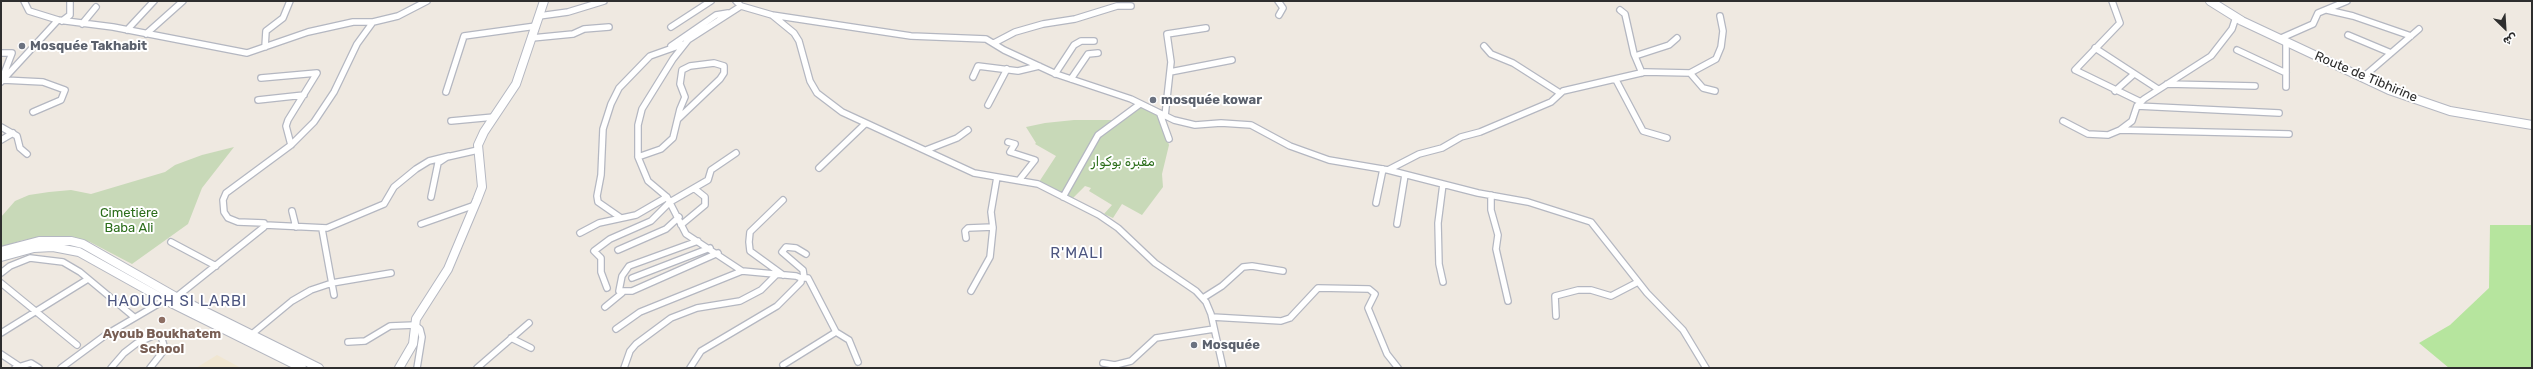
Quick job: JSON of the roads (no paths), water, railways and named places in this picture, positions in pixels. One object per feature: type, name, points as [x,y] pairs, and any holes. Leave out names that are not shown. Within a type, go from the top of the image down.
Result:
[{"type":"street","points":[[24,1],[29,11],[60,21],[127,30],[247,53],[294,37],[344,24],[374,22],[398,16],[427,1]]},
{"type":"street","points":[[2,81],[60,21],[70,15],[70,1]]},
{"type":"street","points":[[127,30],[154,1]]},
{"type":"street","points":[[146,34],[183,1]]},
{"type":"street","points":[[265,47],[266,31],[283,18],[290,1]]},
{"type":"street","points":[[399,368],[412,344],[415,325],[424,306],[448,268],[475,205],[482,187],[478,150],[484,132],[516,84],[544,1]]},
{"type":"street","points":[[539,16],[568,12],[604,1]]},
{"type":"street","points":[[671,27],[711,1]]},
{"type":"street","points":[[736,1],[741,6],[772,15],[911,36],[955,36],[986,39],[994,42],[1004,50],[1055,74],[1140,104],[1162,115],[1195,125],[1221,123],[1251,125],[1290,146],[1329,160],[1385,169],[1443,184],[1528,202],[1591,222],[1638,282],[1683,330],[1706,368]]},
{"type":"street","points":[[1278,1],[1283,8],[1279,15]]},
{"type":"street","points":[[2112,1],[2120,23],[2094,48],[2076,70],[2139,104],[2279,113]]},
{"type":"street","name":"Route de Tibhirine","points":[[2210,1],[2236,17],[2362,78],[2450,111],[2532,125]]},
{"type":"street","points":[[2286,87],[2283,40],[2313,24],[2318,13],[2347,1]]},
{"type":"street","points":[[994,42],[1026,28],[1054,21],[1075,19],[1124,3],[1131,6]]},
{"type":"street","points":[[621,218],[598,202],[597,196],[601,175],[603,129],[619,88],[650,56],[669,48],[684,44],[741,6]]},
{"type":"street","points":[[82,24],[96,8]]},
{"type":"street","points":[[1620,10],[1625,14],[1635,56],[1642,73]]},
{"type":"street","points":[[2327,10],[2353,16],[2411,36]]},
{"type":"street","points":[[669,48],[716,15],[731,13]]},
{"type":"street","points":[[772,15],[794,33],[799,41],[804,63],[817,93],[842,112],[974,173],[1020,179],[1038,184],[1099,215],[1118,228],[1156,263],[1196,291],[1203,298],[1212,317],[1223,368]]},
{"type":"street","points":[[1385,169],[1419,154],[1442,148],[1461,137],[1480,132],[1551,102],[1560,93],[1642,73],[1690,73],[1716,59],[1721,47],[1723,32],[1720,16]]},
{"type":"street","points":[[2063,121],[2088,134],[2108,135],[2120,130],[2132,121],[2139,104],[2158,89],[2211,56],[2232,29],[2236,17]]},
{"type":"street","points":[[374,22],[357,44],[334,92],[314,122],[291,145],[232,188],[223,200],[224,212],[228,218],[238,222],[322,229],[384,204],[394,187],[429,160],[478,150]]},
{"type":"street","points":[[446,92],[464,36],[536,26]]},
{"type":"street","points":[[532,38],[573,34],[584,29],[609,27]]},
{"type":"street","points":[[1169,139],[1162,115],[1171,62],[1167,34],[1206,28]]},
{"type":"street","points":[[2362,78],[2419,29]]},
{"type":"street","points":[[2348,35],[2391,52]]},
{"type":"street","points":[[1635,56],[1669,45],[1677,38]]},
{"type":"street","points":[[1055,74],[1074,45],[1081,41],[1094,41]]},
{"type":"street","points":[[684,44],[653,88],[642,109],[638,125],[638,157],[648,181],[668,200],[679,217],[686,234],[718,252],[732,266],[742,271],[783,275],[810,281],[836,332],[849,340],[858,362]]},
{"type":"street","points":[[1484,46],[1491,54],[1512,63],[1560,93]]},
{"type":"street","points":[[2094,48],[2158,89]]},
{"type":"street","points":[[2237,50],[2286,73]]},
{"type":"street","points":[[1,53],[12,53],[2,81]]},
{"type":"street","points":[[1071,79],[1088,54],[1098,53]]},
{"type":"street","points":[[1170,72],[1232,60]]},
{"type":"street","points":[[638,157],[664,146],[673,138],[678,119],[685,97],[680,84],[682,70],[690,66],[714,63],[724,66],[724,74],[720,79],[678,119]]},
{"type":"street","points":[[973,77],[978,66],[1024,71],[1039,66]]},
{"type":"street","points":[[988,105],[1007,69]]},
{"type":"street","points":[[261,78],[317,73],[286,126],[291,145]]},
{"type":"street","points":[[1690,73],[1703,88],[1715,91]]},
{"type":"street","points":[[2115,91],[2134,74]]},
{"type":"street","points":[[1616,80],[1643,131],[1667,138]]},
{"type":"street","points":[[2,81],[43,82],[65,90],[61,100],[34,112]]},
{"type":"street","points":[[2166,84],[2255,86]]},
{"type":"street","points":[[258,100],[304,95]]},
{"type":"street","points":[[1063,197],[1098,135],[1140,104]]},
{"type":"street","points":[[452,121],[494,117]]},
{"type":"street","points":[[819,168],[866,124]]},
{"type":"street","points":[[1,127],[19,138],[20,148],[27,154]]},
{"type":"street","points":[[926,150],[957,138],[968,130]]},
{"type":"street","points":[[2120,130],[2289,134]]},
{"type":"street","points":[[1,140],[13,133]]},
{"type":"street","points":[[1008,142],[1014,144],[1010,152],[1035,160],[1020,179]]},
{"type":"street","points":[[580,233],[599,223],[642,212],[695,189],[708,180],[711,170],[736,153]]},
{"type":"street","points":[[431,197],[435,167],[449,156]]},
{"type":"street","points":[[1376,203],[1385,169]]},
{"type":"street","points":[[1397,224],[1405,174]]},
{"type":"street","points":[[971,291],[990,257],[993,227],[991,212],[997,177]]},
{"type":"street","points":[[1443,184],[1438,223],[1439,264],[1443,282]]},
{"type":"street","points":[[681,225],[705,204],[705,197],[695,189]]},
{"type":"street","points":[[1491,195],[1491,210],[1498,235],[1496,249],[1508,301]]},
{"type":"street","points":[[607,288],[601,272],[601,258],[594,251],[610,240],[651,221],[668,200]]},
{"type":"street","points":[[783,200],[750,232],[749,242],[750,251],[783,275]]},
{"type":"street","points":[[421,224],[475,205]]},
{"type":"street","points":[[292,211],[296,227]]},
{"type":"street","points":[[618,250],[666,229],[679,217]]},
{"type":"street","points":[[62,368],[73,357],[134,317],[170,300],[216,266],[265,225]]},
{"type":"street","points":[[966,238],[965,231],[968,228],[993,227]]},
{"type":"street","points":[[322,229],[334,295]]},
{"type":"street","points":[[622,293],[619,291],[626,268],[698,240]]},
{"type":"street","points":[[1,251],[39,241],[72,241],[83,244],[170,300],[252,334],[319,368]]},
{"type":"street","points":[[171,242],[216,266]]},
{"type":"street","points":[[1,257],[34,248],[47,247],[79,252],[302,368]]},
{"type":"street","points":[[690,368],[701,351],[777,306],[801,282],[803,270],[782,252],[786,247],[796,248],[806,254]]},
{"type":"street","points":[[632,278],[710,248]]},
{"type":"street","points":[[605,307],[622,293],[702,262],[718,252]]},
{"type":"street","points":[[1,273],[10,266],[30,258],[63,262],[88,279],[134,317]]},
{"type":"street","points":[[1203,298],[1222,286],[1243,267],[1252,266],[1283,271]]},
{"type":"street","points":[[616,329],[640,312],[742,271]]},
{"type":"street","points":[[252,334],[301,295],[332,283],[391,273]]},
{"type":"street","points":[[624,368],[630,351],[636,344],[671,318],[697,308],[740,301],[761,290],[776,275]]},
{"type":"street","points":[[1,333],[88,279]]},
{"type":"street","points":[[1556,316],[1555,296],[1578,290],[1591,290],[1612,296],[1638,282]]},
{"type":"street","points":[[1,283],[77,345]]},
{"type":"street","points":[[1212,317],[1282,321],[1290,318],[1305,304],[1318,288],[1369,289],[1375,294],[1368,308],[1387,354],[1398,368]]},
{"type":"street","points":[[476,368],[529,323]]},
{"type":"street","points":[[348,342],[365,341],[390,326],[415,325],[420,329],[422,337],[417,368]]},
{"type":"street","points":[[1103,363],[1115,365],[1131,361],[1156,338],[1199,333],[1214,329]]},
{"type":"street","points":[[783,365],[836,332]]},
{"type":"street","points":[[111,368],[124,352],[137,343],[155,335],[161,336],[165,343],[165,349],[150,368]]},
{"type":"street","points":[[511,338],[531,348]]},
{"type":"street","points":[[1,354],[17,367],[31,363],[39,368]]},
{"type":"place","name":"Mosquée Takhabit","points":[[22,46]]},
{"type":"place","name":"mosquée kowar","points":[[1153,100]]},
{"type":"place","name":"Ayoub Boukhatem School","points":[[162,320]]},
{"type":"place","name":"Mosquée","points":[[1194,345]]},
{"type":"district","name":"R'MALI","points":[[1077,254]]},
{"type":"district","name":"HAOUCH SI LARBI","points":[[177,302]]},
{"type":"park label","name":"مقبرة بوكوار","points":[[1123,162]]},
{"type":"park label","name":"Cimetière Baba Ali","points":[[129,220]]}]
